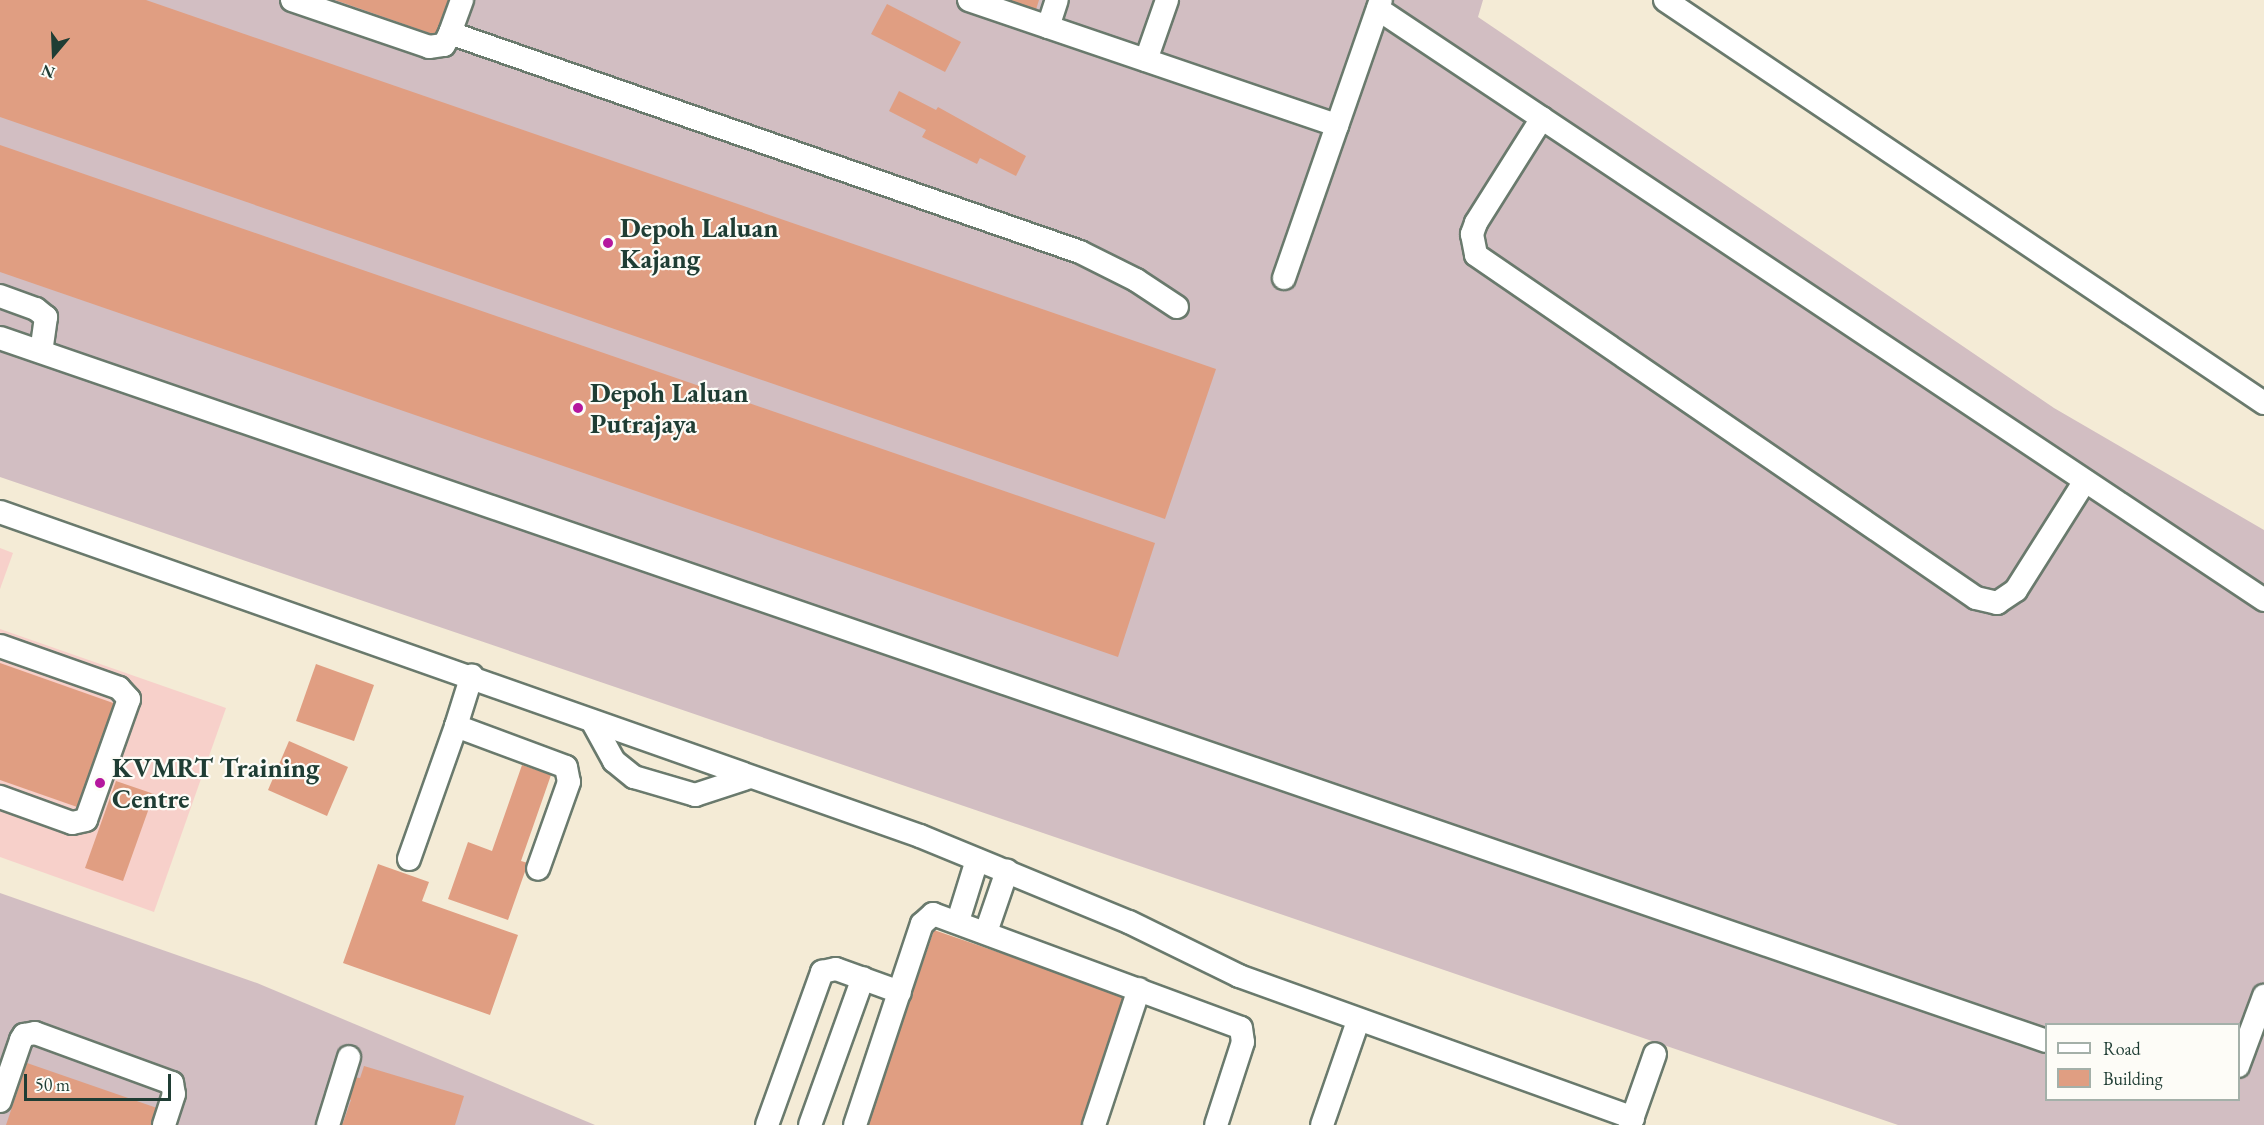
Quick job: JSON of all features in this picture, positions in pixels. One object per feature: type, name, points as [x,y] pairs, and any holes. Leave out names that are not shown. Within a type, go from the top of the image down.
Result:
[{"type":"street","points":[[292,0],[429,47],[444,45],[462,0]]},
{"type":"street","points":[[969,0],[1338,125]]},
{"type":"street","points":[[1048,27],[1057,0]]},
{"type":"street","points":[[1146,60],[1167,0]]},
{"type":"street","points":[[1665,0],[2264,403]]},
{"type":"street","points":[[1284,278],[1379,4],[1542,118],[2264,600]]},
{"type":"street","points":[[450,33],[1080,252],[1136,280],[1177,307]]},
{"type":"street","points":[[1542,118],[1476,223],[1472,234],[1476,255],[1976,598],[1997,603],[2016,590],[2085,481]]},
{"type":"street","points":[[0,297],[36,309],[46,317],[41,352]]},
{"type":"street","points":[[0,338],[2045,1041]]},
{"type":"street","points":[[0,512],[472,675],[592,721],[1007,871],[1129,922],[1239,976],[1631,1121],[1655,1054]]},
{"type":"street","points":[[0,646],[119,688],[129,699],[86,820],[72,823],[0,798]]},
{"type":"street","points":[[409,859],[472,675]]},
{"type":"street","points":[[592,721],[614,761],[634,777],[695,795],[750,777]]},
{"type":"street","points":[[456,726],[566,767],[569,782],[538,869]]},
{"type":"street","points":[[958,921],[977,860]]},
{"type":"street","points":[[986,932],[1007,871]]},
{"type":"street","points":[[855,1125],[926,917],[941,915],[1241,1028],[1244,1042],[1216,1125]]},
{"type":"street","points":[[767,1125],[818,978],[829,969],[863,978],[900,992]]},
{"type":"street","points":[[810,1125],[863,978]]},
{"type":"street","points":[[1094,1125],[1139,989]]},
{"type":"street","points":[[2240,1061],[2264,996]]},
{"type":"street","points":[[1322,1125],[1358,1021]]},
{"type":"street","points":[[0,1101],[21,1040],[24,1035],[35,1033],[172,1083],[174,1094],[164,1125]]},
{"type":"street","points":[[328,1125],[349,1057]]},
{"type":"shaded area","points":[[0,0],[1483,0],[1478,17],[2054,408],[2264,530],[2264,1125],[1898,1125],[0,477]]},
{"type":"shaded area","points":[[0,548],[13,553],[0,589]]},
{"type":"shaded area","name":"KVMRT Training Centre","points":[[0,629],[226,708],[154,912],[0,857]]},
{"type":"shaded area","points":[[0,893],[257,983],[595,1125],[0,1125]]},
{"type":"building","name":"Depoh Laluan Kajang","points":[[0,0],[146,0],[1216,369],[1165,519],[0,117]]},
{"type":"building","points":[[335,0],[451,0],[438,36]]},
{"type":"building","points":[[989,0],[1039,0],[1034,16]]},
{"type":"building","points":[[887,4],[961,42],[945,72],[871,34]]},
{"type":"building","points":[[899,91],[936,110],[938,107],[1026,156],[1016,176],[980,158],[977,164],[922,137],[926,130],[889,111]]},
{"type":"building","name":"Depoh Laluan Putrajaya","points":[[0,145],[1155,543],[1118,657],[0,272]]},
{"type":"building","points":[[0,663],[116,704],[80,808],[0,780]]},
{"type":"building","points":[[316,664],[374,685],[354,741],[296,721]]},
{"type":"building","points":[[289,741],[348,767],[327,816],[268,790]]},
{"type":"building","points":[[522,765],[551,775],[521,861],[528,863],[508,920],[448,899],[468,842],[492,851]]},
{"type":"building","points":[[116,781],[154,794],[123,881],[85,868]]},
{"type":"building","points":[[378,864],[429,882],[422,901],[518,935],[490,1015],[343,963]]},
{"type":"building","points":[[934,930],[1128,997],[1084,1125],[867,1125]]},
{"type":"building","points":[[27,1063],[157,1108],[151,1125],[6,1125]]},
{"type":"building","points":[[364,1066],[464,1096],[455,1125],[336,1125],[337,1121],[343,1123],[351,1100],[344,1098],[352,1077],[360,1078]]},
{"type":"place","name":"Depoh Laluan Kajang","points":[[608,243]]},
{"type":"place","name":"Depoh Laluan Putrajaya","points":[[578,408]]},
{"type":"place","name":"KVMRT Training Centre","points":[[100,783]]}]
